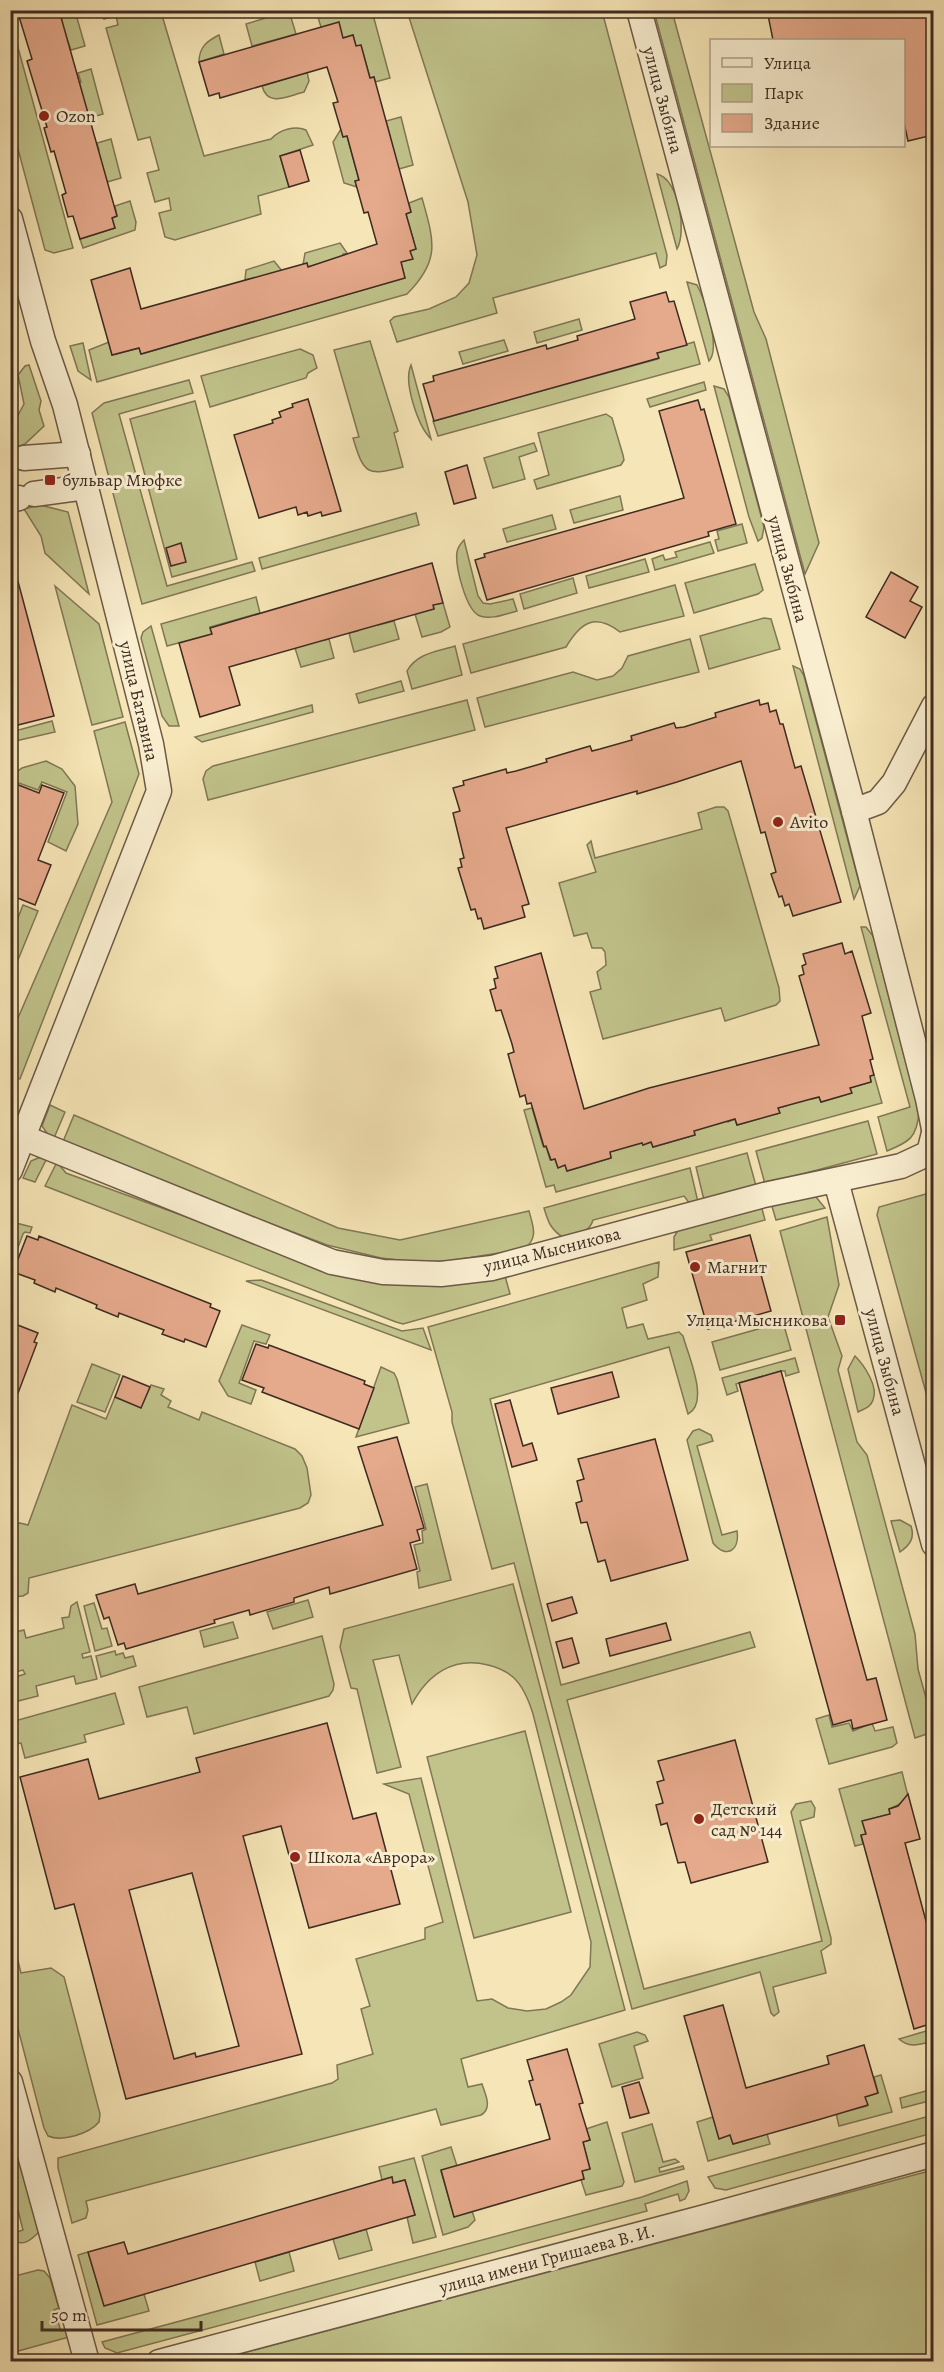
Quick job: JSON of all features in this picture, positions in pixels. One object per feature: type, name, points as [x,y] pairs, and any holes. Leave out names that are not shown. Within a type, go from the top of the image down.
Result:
[{"type":"street","name":"улица Зыбина","points":[[639,10],[854,811],[928,1099],[932,1138]]},
{"type":"street","name":"улица Батавина","points":[[10,219],[43,341],[65,405],[78,454],[149,734],[159,791],[17,1135],[10,1170]]},
{"type":"street","points":[[24,458],[78,454]]},
{"type":"street","points":[[21,498],[86,487]]},
{"type":"street","points":[[854,811],[878,802],[894,783],[933,706]]},
{"type":"street","name":"улица Мысникова","points":[[17,1135],[332,1262],[383,1272],[441,1274],[492,1268],[764,1195],[901,1166],[932,1138]]},
{"type":"street","name":"улица Зыбина","points":[[836,1181],[933,1544]]},
{"type":"street","points":[[10,2082],[87,2361]]},
{"type":"street","name":"улица имени Гришаева В. И.","points":[[159,2361],[705,2217],[933,2154]]},
{"type":"green space","points":[[104,10],[143,11],[145,16],[161,12],[204,156],[271,139],[287,129],[306,130],[313,145],[280,156],[289,187],[258,196],[261,214],[175,240],[165,237],[159,213],[171,210],[169,198],[155,202],[147,173],[159,170],[150,137],[138,140],[106,28],[118,25],[116,16],[104,19]]},
{"type":"green space","points":[[62,11],[75,11],[85,46],[71,50],[59,18],[63,17]]},
{"type":"green space","points":[[289,11],[296,34],[252,46],[246,24]]},
{"type":"green space","points":[[316,11],[372,11],[390,78],[375,82],[374,77],[370,78],[361,45],[356,46],[353,35],[343,38],[321,27]]},
{"type":"green space","points":[[407,11],[602,11],[667,255],[666,265],[660,268],[656,253],[493,298],[497,313],[397,342],[390,321],[394,317],[429,309],[456,297],[469,283],[477,255],[468,202]]},
{"type":"green space","points":[[654,11],[672,11],[754,312],[766,339],[819,543],[805,574]]},
{"type":"green space","points":[[11,22],[73,248],[54,253],[45,250],[11,123]]},
{"type":"green space","points":[[219,35],[224,54],[199,62],[200,52],[204,45]]},
{"type":"green space","points":[[91,69],[103,114],[89,118],[77,84],[81,82],[78,73]]},
{"type":"green space","points":[[307,72],[309,81],[304,92],[285,98],[269,97],[262,86]]},
{"type":"green space","points":[[401,117],[413,165],[399,169],[387,138],[390,136],[386,121]]},
{"type":"green space","points":[[341,129],[347,136],[359,180],[355,181],[357,187],[344,183],[333,142]]},
{"type":"green space","points":[[111,139],[121,178],[107,182],[95,152],[99,150],[97,143]]},
{"type":"green space","points":[[657,174],[665,178],[676,195],[681,219],[680,241],[677,249]]},
{"type":"green space","points":[[422,198],[430,226],[432,249],[425,271],[407,294],[97,382],[89,350],[109,342],[112,355],[139,348],[141,354],[405,278],[401,262],[412,259],[410,251],[416,249],[406,214],[411,212],[409,203]]},
{"type":"green space","points":[[130,201],[136,222],[135,230],[83,248],[80,239],[115,228],[112,218],[117,216],[115,206]]},
{"type":"green space","points":[[340,243],[347,253],[343,254],[344,257],[308,267],[307,264],[303,265],[305,253]]},
{"type":"green space","points":[[274,261],[282,271],[250,283],[249,279],[245,280],[246,270]]},
{"type":"green space","points":[[687,282],[697,285],[704,301],[713,335],[712,355],[709,361]]},
{"type":"green space","points":[[579,319],[582,330],[537,343],[534,332]]},
{"type":"green space","points":[[504,340],[508,351],[463,364],[459,352]]},
{"type":"green space","points":[[370,341],[398,431],[394,433],[403,467],[374,472],[364,466],[353,438],[359,437],[334,350]]},
{"type":"green space","points":[[694,342],[700,364],[438,436],[433,421],[658,359],[657,353]]},
{"type":"green space","points":[[83,343],[91,380],[78,371],[70,346]]},
{"type":"green space","points":[[300,349],[313,355],[317,368],[308,373],[306,378],[210,407],[201,376]]},
{"type":"green space","points":[[29,365],[41,401],[39,410],[44,426],[25,444],[11,449],[11,428],[24,404],[18,375],[25,366]]},
{"type":"green space","points":[[411,365],[431,439],[421,424],[413,404],[409,382]]},
{"type":"green space","points":[[189,380],[193,393],[119,414],[167,586],[252,562],[255,571],[142,604],[92,413],[104,403]]},
{"type":"green space","points":[[704,382],[706,390],[650,407],[647,399]]},
{"type":"green space","points":[[714,386],[724,389],[729,397],[764,527],[762,538],[758,541],[749,517]]},
{"type":"green space","points":[[195,401],[237,559],[172,577],[130,419]]},
{"type":"green space","points":[[606,414],[612,418],[623,455],[624,460],[621,465],[537,489],[534,480],[549,475],[538,433]]},
{"type":"green space","points":[[534,443],[537,451],[519,457],[525,479],[493,488],[484,458]]},
{"type":"green space","points":[[620,496],[623,510],[574,523],[570,510]]},
{"type":"green space","points":[[40,505],[68,512],[89,594],[45,553],[41,536],[24,509]]},
{"type":"green space","points":[[416,513],[419,525],[262,569],[259,558]]},
{"type":"green space","points":[[552,515],[556,529],[507,542],[503,529]]},
{"type":"green space","points":[[742,524],[747,543],[718,551],[715,540],[719,539],[717,531]]},
{"type":"green space","points":[[464,540],[478,596],[483,603],[490,604],[513,599],[517,611],[489,617],[480,616],[470,606],[462,587],[457,559],[459,546]]},
{"type":"green space","points":[[710,542],[714,553],[655,570],[652,559],[663,555],[665,560],[677,557],[675,552]]},
{"type":"green space","points":[[645,559],[649,572],[589,588],[586,576]]},
{"type":"green space","points":[[755,564],[763,590],[758,594],[694,613],[685,583]]},
{"type":"green space","points":[[573,578],[577,593],[524,609],[520,594]]},
{"type":"green space","points":[[675,585],[684,616],[620,632],[603,623],[589,623],[577,631],[566,647],[471,673],[463,644]]},
{"type":"green space","points":[[55,586],[99,624],[123,717],[92,725]]},
{"type":"green space","points":[[256,597],[260,613],[210,627],[212,634],[167,646],[161,624]]},
{"type":"green space","points":[[443,603],[450,627],[422,637],[415,614],[434,609],[433,605]]},
{"type":"green space","points":[[764,618],[771,619],[780,649],[709,669],[700,636]]},
{"type":"green space","points":[[377,621],[378,625],[394,621],[399,639],[354,652],[349,633],[358,631],[357,627]]},
{"type":"green space","points":[[151,626],[179,726],[169,726],[162,716],[141,638],[143,632]]},
{"type":"green space","points":[[323,636],[324,640],[329,639],[334,658],[301,667],[295,648]]},
{"type":"green space","points":[[690,639],[699,672],[485,727],[477,698],[573,672],[597,680],[613,676],[622,668],[628,656]]},
{"type":"green space","points":[[455,646],[462,675],[412,689],[407,671],[416,660]]},
{"type":"green space","points":[[793,666],[800,669],[804,676],[860,886],[854,899]]},
{"type":"green space","points":[[401,681],[404,691],[359,703],[356,694]]},
{"type":"green space","points":[[467,700],[475,730],[208,800],[203,779],[206,771],[213,766]]},
{"type":"green space","points":[[312,705],[313,712],[202,742],[195,737]]},
{"type":"green space","points":[[52,721],[55,732],[11,742],[11,732]]},
{"type":"green space","points":[[125,722],[139,774],[20,1079],[11,1077],[11,1034],[112,802],[94,731]]},
{"type":"green space","points":[[46,761],[62,769],[75,786],[78,824],[66,851],[48,842],[67,792],[42,782],[38,790],[16,782],[11,794],[11,776],[22,768]]},
{"type":"green space","points":[[724,807],[728,811],[779,988],[780,1001],[776,1005],[725,1021],[721,1008],[603,1039],[590,992],[601,989],[597,972],[606,965],[605,952],[602,948],[592,948],[587,933],[574,936],[559,883],[596,872],[587,845],[591,841],[595,858],[702,829],[698,813]]},
{"type":"green space","points":[[23,905],[38,911],[11,977],[11,936]]},
{"type":"green space","points":[[861,927],[866,927],[873,936],[919,1112],[916,1128],[910,1138],[887,1151],[878,1117],[910,1107]]},
{"type":"green space","points":[[874,1075],[882,1103],[556,1192],[554,1185],[546,1187],[524,1110],[532,1108],[543,1146],[546,1146],[550,1160],[555,1159],[558,1167],[565,1165],[567,1171],[611,1158],[610,1152],[617,1150],[617,1147],[641,1140],[643,1145],[651,1142],[653,1147],[695,1135],[694,1131],[726,1118],[728,1122],[735,1119],[737,1125],[779,1113],[778,1108],[786,1106],[786,1102],[810,1094],[812,1099],[819,1097],[821,1102],[851,1093],[850,1088],[871,1082],[870,1076]]},
{"type":"green space","points":[[50,1105],[65,1112],[54,1138],[49,1136],[42,1126]]},
{"type":"green space","points":[[74,1115],[338,1228],[400,1240],[529,1211],[533,1227],[532,1241],[524,1249],[448,1261],[416,1262],[381,1258],[327,1245],[62,1144]]},
{"type":"green space","points":[[868,1121],[877,1154],[765,1184],[756,1151]]},
{"type":"green space","points":[[747,1153],[756,1186],[704,1200],[696,1167]]},
{"type":"green space","points":[[47,1158],[35,1182],[23,1178],[31,1161]]},
{"type":"green space","points":[[57,1162],[66,1173],[354,1278],[504,1272],[510,1294],[403,1324],[396,1322],[45,1186]]},
{"type":"green space","points":[[690,1168],[698,1202],[690,1204],[684,1196],[593,1220],[585,1231],[564,1238],[551,1225],[544,1208]]},
{"type":"green space","points":[[934,1192],[933,1418],[877,1215],[879,1207]]},
{"type":"green space","points":[[808,1195],[816,1197],[825,1208],[776,1220],[771,1203]]},
{"type":"green space","points":[[761,1205],[765,1220],[710,1235],[712,1240],[674,1250],[674,1237],[680,1227]]},
{"type":"green space","points":[[827,1217],[839,1285],[828,1317],[842,1356],[838,1370],[857,1442],[867,1455],[915,1634],[918,1669],[933,1723],[933,1732],[915,1738],[780,1231]]},
{"type":"green space","points":[[16,1223],[32,1227],[30,1233],[23,1234],[11,1266],[11,1229]]},
{"type":"green space","points":[[659,1262],[658,1277],[643,1284],[647,1300],[622,1308],[627,1328],[643,1324],[648,1339],[679,1332],[683,1336],[693,1366],[697,1389],[697,1400],[694,1408],[688,1414],[669,1347],[490,1399],[561,1685],[750,1632],[755,1647],[567,1700],[644,1989],[822,1941],[791,1812],[796,1804],[811,1801],[815,1808],[814,1817],[800,1821],[831,1944],[821,1951],[826,1973],[773,1987],[779,2012],[774,2016],[771,2013],[760,1972],[632,2009],[514,1563],[492,1569],[428,1327]]},
{"type":"green space","points":[[261,1280],[402,1331],[423,1328],[431,1350],[246,1281]]},
{"type":"green space","points":[[783,1322],[791,1350],[720,1370],[712,1342]]},
{"type":"green space","points":[[242,1325],[270,1335],[266,1344],[254,1341],[239,1383],[256,1390],[251,1404],[228,1396],[219,1381]]},
{"type":"green space","points":[[855,1356],[870,1376],[874,1389],[871,1404],[858,1412],[848,1369]]},
{"type":"green space","points":[[795,1358],[799,1372],[786,1376],[785,1371],[781,1371],[739,1383],[736,1384],[738,1391],[727,1395],[722,1378]]},
{"type":"green space","points":[[92,1364],[120,1375],[105,1412],[77,1402]]},
{"type":"green space","points":[[381,1367],[394,1373],[397,1379],[409,1423],[356,1437]]},
{"type":"green space","points":[[151,1385],[164,1389],[161,1395],[171,1401],[168,1407],[199,1420],[202,1412],[295,1449],[302,1456],[307,1468],[311,1495],[308,1503],[300,1508],[29,1578],[28,1593],[23,1596],[10,1597],[10,1525],[20,1523],[28,1525],[72,1405],[106,1419],[115,1397],[141,1407]]},
{"type":"green space","points":[[699,1429],[711,1435],[713,1441],[697,1446],[722,1535],[737,1531],[736,1544],[727,1552],[713,1543],[687,1440],[693,1431]]},
{"type":"green space","points":[[427,1484],[451,1580],[419,1588],[417,1572],[420,1571],[414,1545],[423,1543],[422,1531],[426,1529],[415,1487]]},
{"type":"green space","points":[[900,1520],[911,1526],[912,1538],[900,1552],[891,1521]]},
{"type":"green space","points":[[513,1584],[625,2010],[461,2059],[468,2087],[482,2084],[487,2109],[481,2115],[441,2125],[436,2109],[86,2201],[88,2210],[86,2218],[72,2223],[58,2168],[58,2158],[332,2083],[338,2079],[337,2065],[373,2054],[361,2009],[370,2006],[356,1959],[425,1939],[425,1928],[443,1922],[409,1794],[384,1784],[421,1778],[477,2001],[492,1999],[508,2008],[527,2011],[546,2009],[571,1995],[590,1967],[591,1942],[533,1714],[520,1685],[498,1668],[464,1663],[453,1665],[434,1676],[418,1693],[412,1704],[399,1655],[373,1660],[401,1767],[377,1773],[357,1689],[351,1688],[340,1647],[344,1629]]},
{"type":"green space","points":[[308,1600],[313,1617],[273,1629],[267,1612]]},
{"type":"green space","points":[[77,1602],[90,1652],[82,1654],[83,1658],[91,1656],[97,1679],[76,1684],[74,1676],[36,1686],[38,1696],[18,1701],[12,1678],[25,1674],[23,1670],[11,1673],[11,1633],[24,1630],[26,1638],[64,1628],[62,1618],[69,1617],[71,1606]]},
{"type":"green space","points":[[94,1603],[102,1629],[107,1628],[112,1646],[95,1651],[84,1606]]},
{"type":"green space","points":[[233,1622],[238,1638],[204,1647],[200,1631]]},
{"type":"green space","points":[[322,1636],[334,1684],[329,1696],[194,1734],[187,1707],[147,1717],[139,1687]]},
{"type":"green space","points":[[115,1651],[116,1655],[123,1653],[125,1658],[133,1656],[136,1666],[101,1677],[96,1656]]},
{"type":"green space","points":[[115,1693],[124,1724],[84,1735],[86,1742],[25,1758],[21,1743],[11,1745],[11,1722]]},
{"type":"green space","points":[[829,1715],[832,1727],[849,1723],[853,1731],[872,1723],[875,1731],[893,1727],[897,1743],[892,1747],[829,1764],[816,1719]]},
{"type":"green space","points":[[525,1731],[571,1912],[474,1938],[427,1757]]},
{"type":"green space","points":[[902,1772],[909,1800],[889,1809],[890,1814],[863,1821],[866,1834],[861,1836],[863,1844],[855,1846],[839,1789]]},
{"type":"green space","points":[[11,1933],[21,1973],[51,1968],[64,1977],[100,2114],[99,2122],[95,2126],[75,2136],[54,2138],[48,2136],[44,2128],[11,2002]]},
{"type":"green space","points":[[933,2029],[933,2054],[930,2042],[910,2045],[899,2039]]},
{"type":"green space","points":[[637,2032],[645,2035],[648,2041],[634,2046],[643,2078],[612,2087],[599,2044]]},
{"type":"green space","points":[[881,2075],[892,2112],[839,2126],[835,2109],[847,2111],[867,2106],[865,2097],[878,2093],[874,2077]]},
{"type":"green space","points":[[933,2089],[933,2100],[902,2108],[900,2098]]},
{"type":"green space","points":[[933,2115],[933,2133],[726,2190],[715,2188],[708,2177]]},
{"type":"green space","points":[[713,2117],[719,2138],[730,2135],[733,2144],[754,2138],[765,2127],[770,2144],[708,2161],[697,2122]]},
{"type":"green space","points":[[607,2122],[624,2182],[622,2186],[586,2195],[581,2180],[584,2179],[582,2171],[590,2169],[583,2142],[590,2140],[586,2129]]},
{"type":"green space","points":[[652,2124],[663,2162],[675,2159],[679,2162],[659,2168],[660,2172],[683,2166],[684,2169],[635,2182],[622,2133]]},
{"type":"green space","points":[[10,2129],[39,2232],[22,2243],[11,2238],[11,2234],[23,2230],[18,2210],[11,2212]]},
{"type":"green space","points":[[451,2147],[457,2166],[441,2171],[454,2216],[472,2211],[475,2220],[468,2227],[443,2235],[422,2156]]},
{"type":"green space","points":[[414,2158],[436,2237],[413,2243],[407,2217],[415,2215],[405,2180],[393,2183],[392,2177],[382,2180],[379,2167]]},
{"type":"green space","points":[[933,2170],[933,2361],[213,2361]]},
{"type":"green space","points":[[687,2181],[689,2191],[685,2199],[680,2201],[678,2194],[645,2204],[647,2211],[117,2353],[105,2348],[102,2342],[642,2197]]},
{"type":"green space","points":[[366,2229],[372,2250],[339,2259],[333,2239]]},
{"type":"green space","points":[[88,2252],[104,2305],[144,2294],[149,2311],[97,2325],[78,2255]]},
{"type":"green space","points":[[289,2252],[294,2271],[260,2281],[255,2262]]},
{"type":"green space","points":[[38,2270],[44,2271],[50,2278],[59,2308],[54,2310],[61,2331],[67,2330],[69,2337],[11,2353],[10,2344],[18,2342],[11,2314],[11,2277]]},
{"type":"building","points":[[17,10],[59,10],[117,216],[112,218],[115,228],[80,239],[73,216],[68,217],[62,195],[66,193],[54,151],[51,152],[44,128],[47,127],[27,61],[32,59]]},
{"type":"building","points":[[767,10],[933,10],[933,135],[908,141],[905,127],[905,39],[773,39]]},
{"type":"building","points":[[339,22],[343,38],[353,35],[356,46],[361,45],[370,78],[374,77],[411,212],[406,214],[416,249],[410,251],[413,259],[401,262],[405,278],[141,354],[139,348],[112,355],[91,280],[130,268],[141,309],[307,263],[308,267],[377,244],[368,212],[364,213],[355,181],[359,180],[347,136],[343,137],[333,103],[338,102],[327,67],[220,98],[219,93],[209,96],[199,62]]},
{"type":"building","points":[[300,150],[309,181],[289,187],[280,156]]},
{"type":"building","points":[[666,292],[669,302],[674,301],[687,345],[657,353],[659,358],[434,421],[423,384],[434,381],[433,376],[546,345],[547,349],[578,340],[577,336],[635,319],[630,302]]},
{"type":"building","points":[[308,399],[341,511],[322,516],[321,512],[308,516],[307,512],[298,515],[296,507],[259,518],[234,435],[273,423],[272,420],[281,417],[279,412],[293,407],[292,404]]},
{"type":"building","points":[[698,400],[701,410],[704,409],[736,524],[708,532],[709,536],[487,600],[475,560],[485,557],[484,554],[684,498],[659,411]]},
{"type":"building","points":[[467,465],[476,498],[454,504],[445,472]]},
{"type":"building","points":[[181,543],[186,562],[171,566],[166,548]]},
{"type":"building","points":[[432,563],[443,603],[433,605],[434,609],[229,667],[240,705],[200,717],[179,643],[212,634],[210,628]]},
{"type":"building","points":[[891,572],[918,587],[910,601],[922,607],[905,638],[866,617]]},
{"type":"building","points":[[10,574],[16,574],[54,716],[10,727]]},
{"type":"building","points":[[759,700],[760,705],[768,703],[770,712],[776,710],[780,724],[783,724],[795,768],[801,766],[841,902],[793,916],[789,904],[785,906],[782,896],[779,897],[771,874],[776,872],[765,832],[761,833],[741,761],[637,794],[637,791],[506,828],[529,904],[522,906],[525,917],[484,929],[475,909],[471,910],[458,868],[462,867],[460,859],[464,858],[453,813],[460,811],[453,788],[464,785],[463,781],[506,769],[507,773],[516,771],[590,746],[592,751],[632,740],[631,736],[674,723],[676,728],[684,727],[716,717],[715,713]]},
{"type":"building","points":[[16,784],[39,793],[42,785],[64,793],[38,860],[51,865],[35,905],[10,895],[10,799]]},
{"type":"building","points":[[842,943],[845,954],[852,951],[871,1013],[862,1016],[873,1059],[870,1060],[874,1075],[870,1076],[871,1082],[850,1088],[852,1093],[821,1102],[819,1097],[778,1108],[780,1113],[737,1125],[735,1119],[694,1131],[695,1135],[653,1147],[651,1142],[643,1145],[642,1143],[610,1152],[611,1158],[567,1171],[565,1165],[558,1168],[555,1159],[551,1160],[546,1146],[544,1147],[531,1103],[527,1104],[525,1095],[520,1097],[508,1054],[514,1052],[512,1044],[501,1010],[496,1011],[490,990],[496,988],[494,979],[498,978],[495,967],[541,953],[584,1109],[649,1088],[819,1045],[799,976],[804,974],[802,966],[806,964],[803,954]]},
{"type":"building","points":[[750,1235],[771,1311],[708,1329],[686,1252]]},
{"type":"building","points":[[27,1236],[38,1240],[39,1236],[211,1304],[210,1307],[220,1311],[206,1347],[162,1334],[164,1330],[119,1313],[118,1317],[96,1308],[97,1305],[56,1288],[55,1292],[34,1283],[35,1280],[13,1272]]},
{"type":"building","points":[[10,1322],[38,1333],[34,1342],[37,1343],[12,1409],[10,1409]]},
{"type":"building","points":[[256,1344],[268,1348],[269,1345],[365,1381],[364,1384],[374,1388],[359,1429],[262,1392],[264,1388],[242,1380]]},
{"type":"building","points":[[781,1371],[867,1680],[876,1678],[887,1720],[853,1729],[851,1720],[833,1725],[739,1383]]},
{"type":"building","points":[[612,1372],[619,1397],[558,1414],[551,1388]]},
{"type":"building","points":[[123,1376],[150,1387],[141,1408],[115,1397]]},
{"type":"building","points":[[510,1400],[523,1446],[532,1443],[537,1460],[512,1467],[495,1404]]},
{"type":"building","points":[[397,1437],[424,1528],[417,1530],[420,1540],[410,1543],[417,1569],[330,1594],[329,1587],[294,1598],[294,1602],[250,1615],[249,1610],[214,1620],[215,1623],[126,1649],[124,1643],[118,1645],[109,1617],[104,1619],[96,1595],[135,1584],[138,1594],[383,1525],[358,1447]]},
{"type":"building","points":[[655,1439],[688,1560],[611,1581],[605,1560],[598,1562],[587,1522],[581,1523],[576,1503],[582,1501],[577,1481],[584,1479],[578,1459]]},
{"type":"building","points":[[572,1597],[577,1613],[552,1621],[547,1604]]},
{"type":"building","points":[[666,1623],[671,1640],[610,1656],[606,1639]]},
{"type":"building","points":[[572,1638],[579,1663],[563,1668],[556,1642]]},
{"type":"building","points":[[327,1723],[353,1819],[376,1813],[400,1904],[309,1928],[281,1826],[243,1836],[302,2054],[126,2099],[74,1904],[55,1909],[20,1777],[88,1759],[99,1799],[200,1772],[196,1758]],"holes":[[[192,1873],[239,2046],[196,2057],[195,2053],[174,2059],[129,1890]]]},
{"type":"building","points":[[735,1740],[768,1862],[691,1883],[685,1862],[678,1863],[667,1823],[661,1825],[656,1805],[663,1803],[657,1782],[664,1780],[658,1761]]},
{"type":"building","points":[[908,1794],[920,1839],[905,1843],[933,1947],[933,2023],[914,2029],[861,1835],[866,1834],[862,1821],[890,1814],[889,1809],[898,1806]]},
{"type":"building","points":[[723,2005],[746,2088],[829,2064],[827,2056],[864,2045],[878,2093],[865,2097],[868,2105],[821,2119],[733,2144],[730,2135],[719,2139],[684,2016]]},
{"type":"building","points":[[567,2049],[583,2103],[579,2104],[590,2140],[583,2142],[590,2169],[582,2171],[584,2179],[454,2217],[441,2170],[550,2139],[540,2104],[536,2105],[529,2081],[533,2080],[527,2060]]},
{"type":"building","points":[[639,2082],[649,2113],[630,2118],[622,2087]]},
{"type":"building","points":[[392,2177],[393,2183],[405,2180],[415,2215],[104,2306],[88,2252],[124,2242],[128,2254]]},
{"type":"place","name":"Ozon","points":[[44,116]]},
{"type":"place","name":"бульвар Мюфке","points":[[50,480]]},
{"type":"place","name":"Avito","points":[[778,822]]},
{"type":"place","name":"Магнит","points":[[695,1267]]},
{"type":"place","name":"Улица Мысникова","points":[[840,1320]]},
{"type":"place","name":"Детский сад № 144","points":[[699,1819]]},
{"type":"place","name":"Школа «Аврора»","points":[[295,1857]]}]
